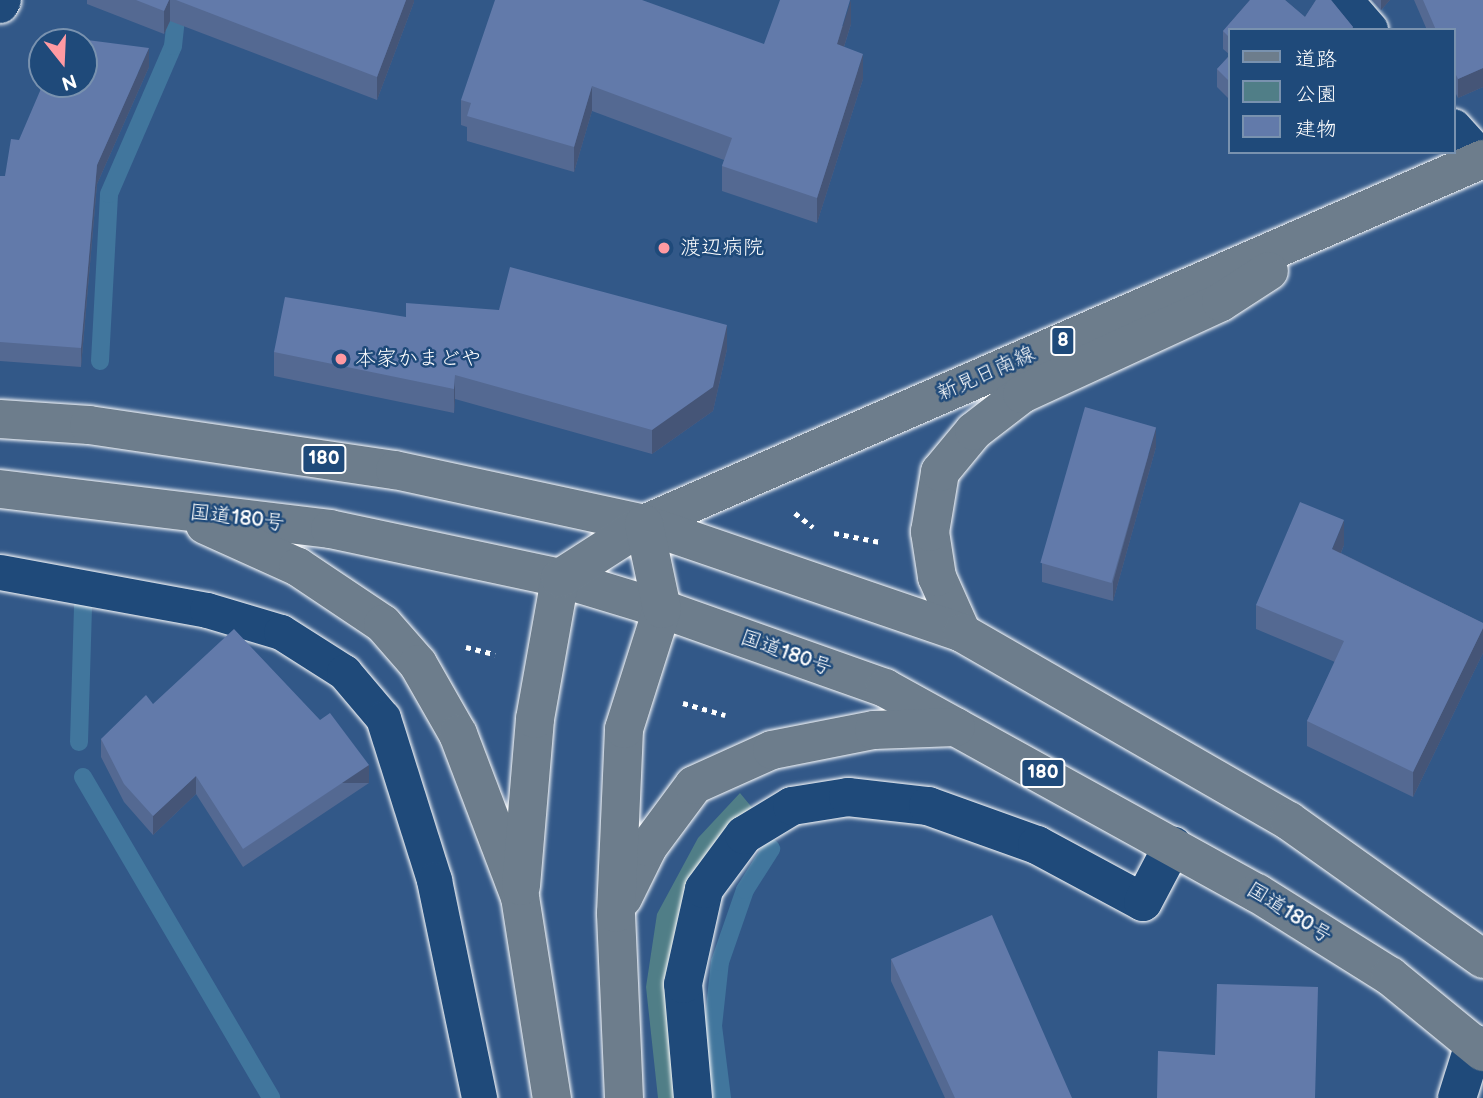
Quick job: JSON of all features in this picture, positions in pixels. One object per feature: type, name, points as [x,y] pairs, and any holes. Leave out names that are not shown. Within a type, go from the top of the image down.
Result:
[{"type":"main road","name":"新見日南線","points":[[560,578],[644,524],[1482,159]]},
{"type":"main road","name":"8","points":[[962,633],[937,577],[930,532],[940,472],[974,431],[1022,394],[1221,302],[1371,206]]},
{"type":"main road","name":"180","points":[[0,419],[89,425],[394,470],[644,524],[962,633],[1289,821],[1483,959]]},
{"type":"main road","name":"国道180号","points":[[0,489],[330,529],[560,578],[662,609],[885,688],[1173,845],[1390,976],[1478,1048]]},
{"type":"main road","points":[[169,509],[298,567],[383,624],[418,664],[458,734],[520,897],[552,1098]]},
{"type":"main road","points":[[624,1098],[616,913],[624,729],[662,609],[644,524]]},
{"type":"main road","points":[[520,897],[535,719],[560,578]]},
{"type":"main road","points":[[616,913],[648,847],[694,785],[772,750],[874,730],[958,727]]},
{"type":"street","points":[[1343,0],[1367,28]]},
{"type":"street","points":[[1455,130],[1482,159]]},
{"type":"street","points":[[693,1098],[683,984],[704,889],[744,835],[792,806],[848,797],[928,806],[1037,845],[1143,902],[1173,845]]},
{"type":"street","points":[[1457,1098],[1478,1048]]},
{"type":"lane","points":[[0,572],[207,610],[281,632],[344,672],[383,718],[434,880],[478,1098]]},
{"type":"green space","points":[[740,793],[754,810],[733,830],[679,1098],[658,1098],[646,987],[657,914],[698,838]]},
{"type":"building","points":[[136,0],[169,0],[164,11]]},
{"type":"building","points":[[176,0],[406,0],[377,77]]},
{"type":"building","points":[[495,0],[642,0],[764,44],[780,0],[850,0],[837,44],[863,54],[817,198],[722,166],[732,138],[592,86],[574,147],[467,116],[471,103],[461,100]]},
{"type":"building","points":[[1250,0],[1285,0],[1305,17],[1316,0],[1331,0],[1353,27],[1228,28],[1228,36],[1223,31]]},
{"type":"building","points":[[1423,0],[1483,0],[1483,68],[1458,79],[1455,73],[1455,28],[1435,28]]},
{"type":"building","points":[[98,41],[149,48],[97,165],[81,348],[0,342],[0,176],[5,176],[11,139],[19,140],[37,98],[98,98]]},
{"type":"building","points":[[1228,57],[1228,80],[1217,69]]},
{"type":"building","points":[[510,267],[727,325],[713,387],[652,430],[455,375],[454,389],[274,352],[285,297],[406,317],[406,303],[499,310]]},
{"type":"building","points":[[1085,407],[1156,427],[1111,583],[1040,563]]},
{"type":"building","points":[[1300,502],[1344,520],[1332,549],[1483,623],[1483,628],[1413,772],[1307,721],[1344,641],[1256,605]]},
{"type":"building","points":[[234,629],[320,720],[330,713],[369,765],[243,849],[196,776],[153,816],[124,784],[101,739],[146,695],[153,704]]},
{"type":"building","points":[[992,915],[1072,1098],[955,1098],[891,959]]},
{"type":"building","points":[[1217,984],[1318,987],[1315,1098],[1157,1098],[1158,1051],[1215,1055]]},
{"type":"waterway","points":[[100,361],[109,194],[173,46],[178,0]]},
{"type":"waterway","points":[[79,742],[83,605]]},
{"type":"waterway","points":[[83,777],[271,1098]]},
{"type":"waterway","points":[[722,1098],[713,1026],[720,962],[745,890],[771,849]]},
{"type":"place","name":"渡辺病院","points":[[664,248]]},
{"type":"place","name":"本家かまどや","points":[[341,359]]}]
